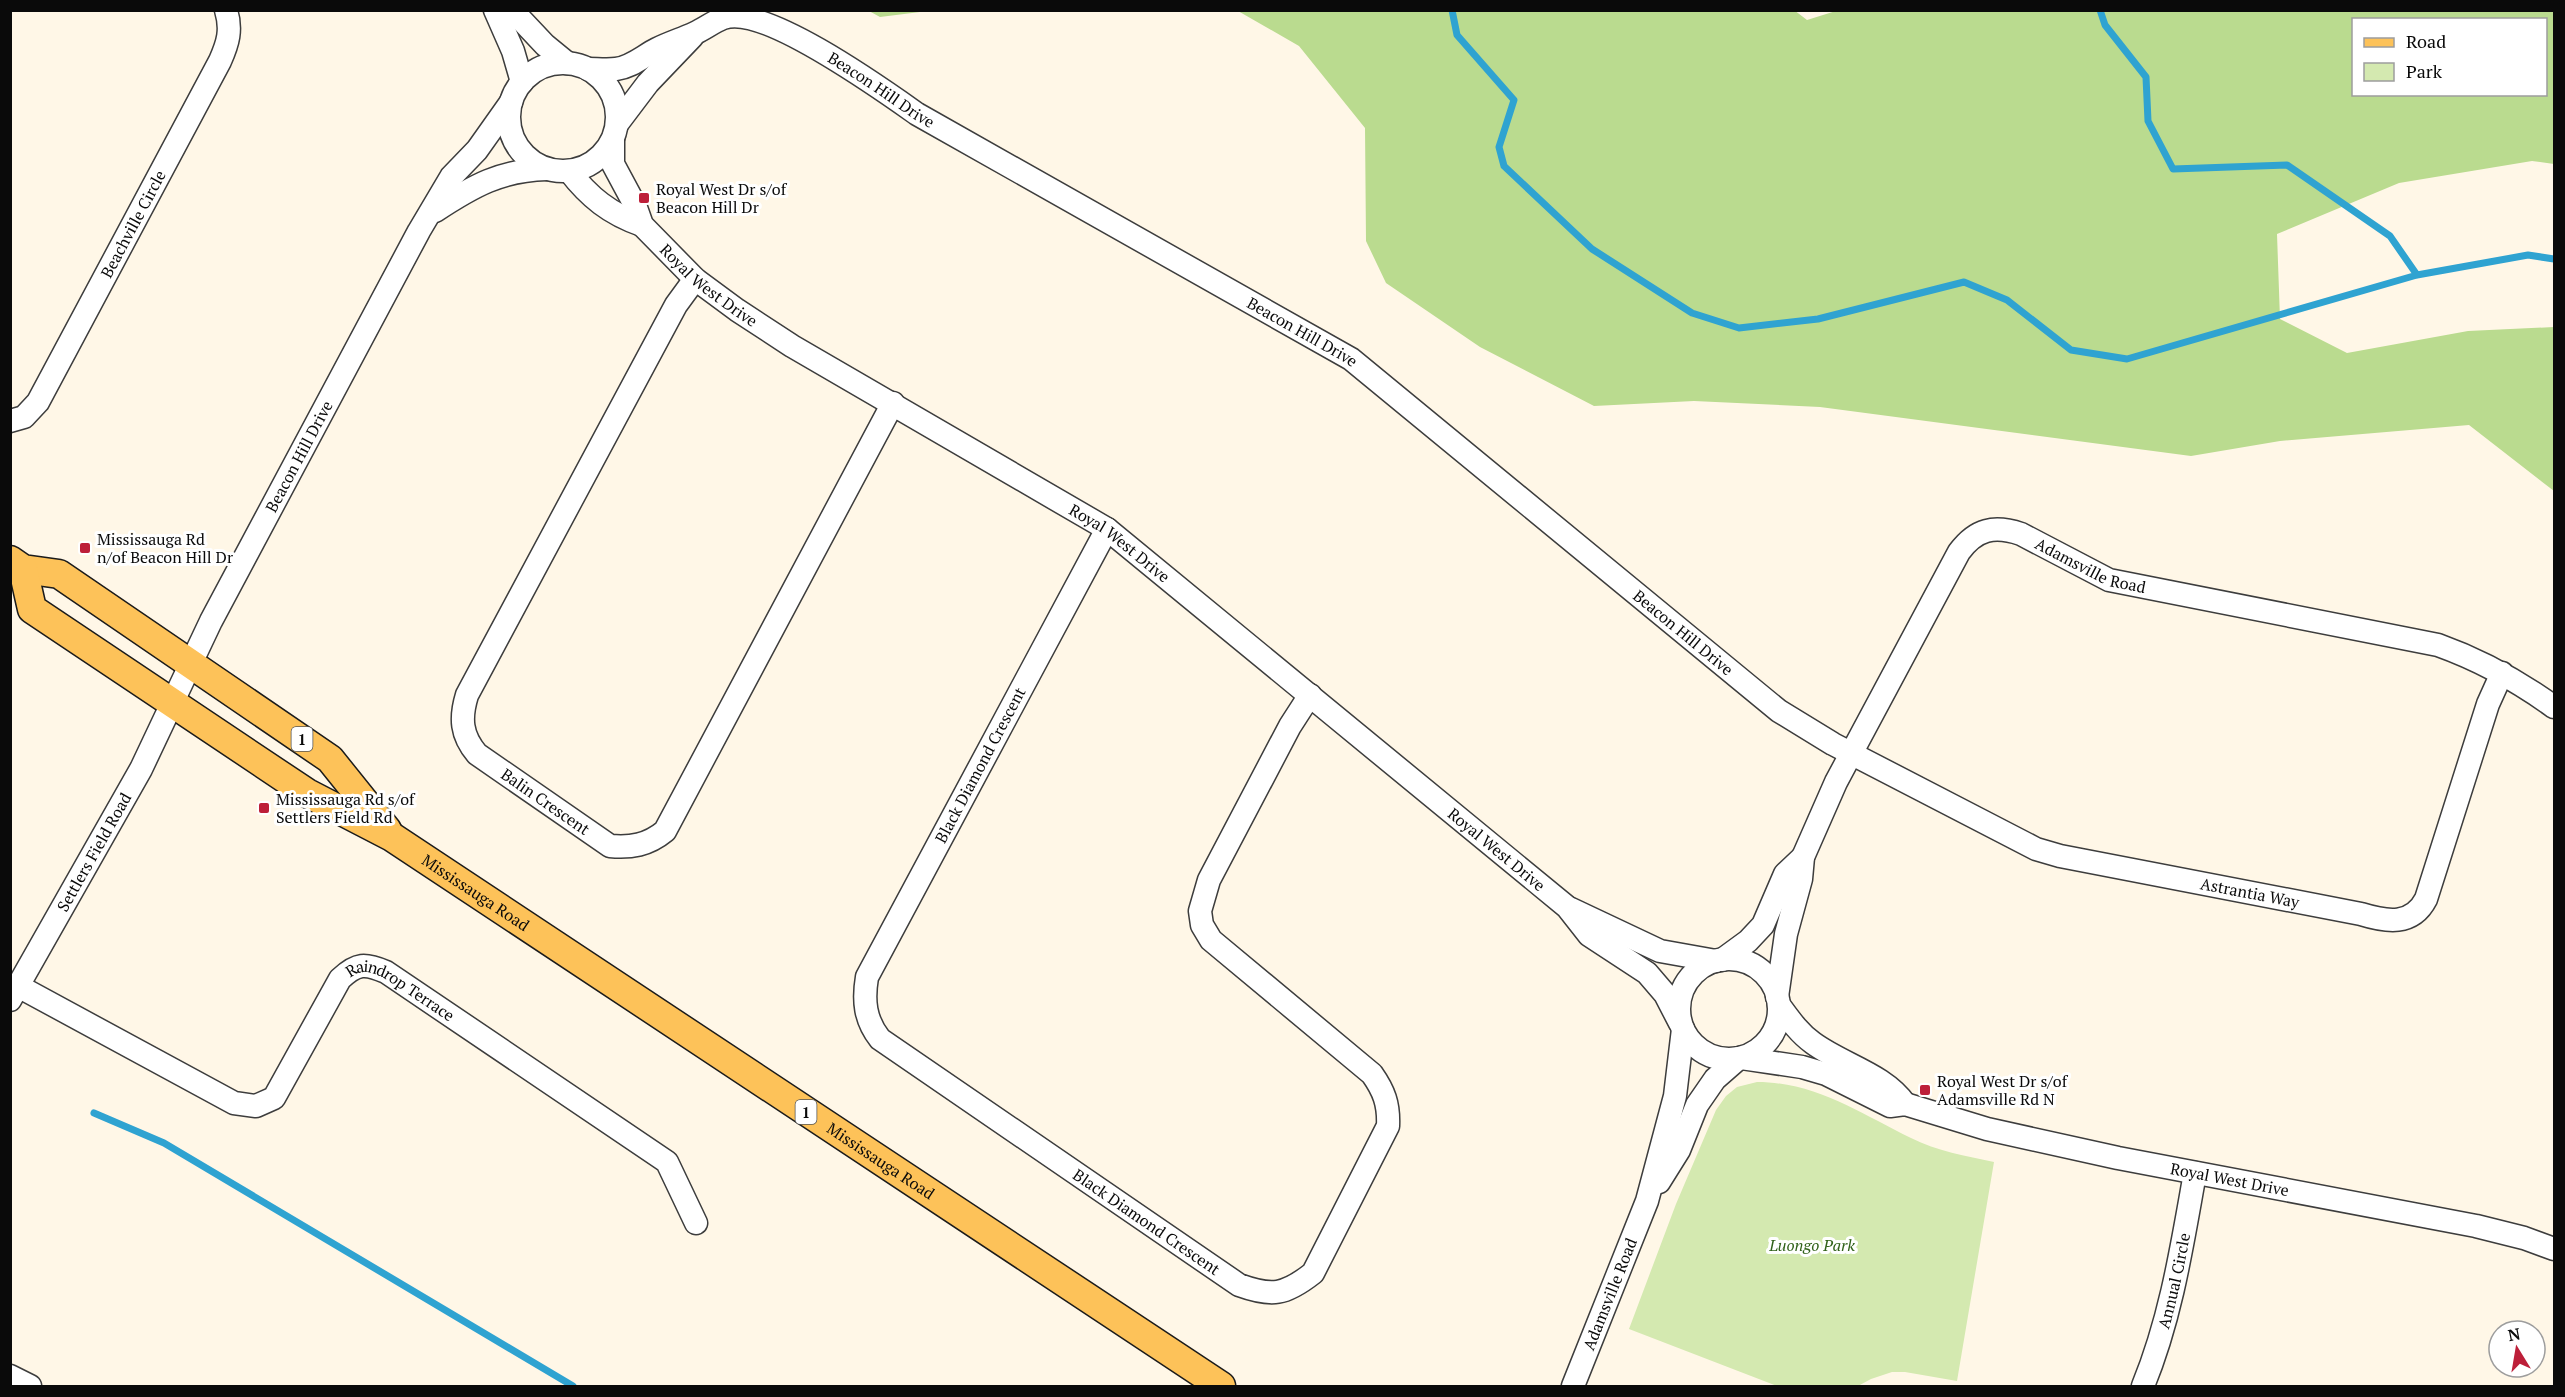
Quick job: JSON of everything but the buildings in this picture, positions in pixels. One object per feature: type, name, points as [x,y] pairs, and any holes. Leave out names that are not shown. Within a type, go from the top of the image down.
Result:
[{"type":"main road","name":"Mississauga Road","points":[[17,565],[59,574],[330,759],[392,837]]},
{"type":"main road","name":"Mississauga Road","points":[[17,565],[32,609],[307,793],[392,837],[1221,1386]]},
{"type":"street","name":"Beachville Circle","points":[[10,421],[24,417],[38,402],[220,61],[230,31],[226,10]]},
{"type":"street","points":[[495,10],[513,51],[522,82]]},
{"type":"street","points":[[512,10],[546,45],[577,66],[602,78],[617,107],[615,131],[605,151],[595,161],[558,170],[533,162],[520,150],[512,135],[509,119],[511,102],[522,82],[534,71],[550,64],[577,66]]},
{"type":"street","name":"Beacon Hill Drive","points":[[577,66],[616,69],[636,63],[655,50],[696,33],[723,18],[744,17],[806,44],[875,84],[917,114],[1351,359],[1753,691],[1806,729],[1851,754]]},
{"type":"street","name":"Beacon Hill Drive","points":[[615,131],[648,83],[667,66],[696,33]]},
{"type":"street","name":"Beacon Hill Drive","points":[[173,702],[262,523],[408,252],[451,177],[477,150],[511,102]]},
{"type":"street","name":"Royal West Drive","points":[[615,131],[613,164],[635,205],[642,225]]},
{"type":"street","name":"Beacon Hill Drive","points":[[431,213],[464,192],[495,177],[522,170],[558,170]]},
{"type":"street","name":"Royal West Drive","points":[[558,170],[617,216],[642,225],[696,279],[737,310],[792,345],[1107,529],[1567,907],[1589,935],[1647,973],[1665,994],[1681,1026]]},
{"type":"street","name":"Balin Crescent","points":[[696,279],[676,305],[467,695],[462,711],[465,736],[477,754],[610,846],[639,845],[665,831],[893,403]]},
{"type":"street","name":"Black Diamond Crescent","points":[[1107,529],[867,977],[864,996],[866,1012],[871,1027],[880,1039],[1239,1285],[1262,1293],[1280,1292],[1299,1284],[1313,1273],[1388,1126],[1388,1108],[1384,1091],[1372,1074],[1211,940],[1202,926],[1200,911],[1209,880],[1290,726],[1310,695]]},
{"type":"street","name":"Adamsville Road","points":[[1778,1001],[1786,934],[1801,879],[1803,857],[1851,754],[1959,552],[1968,540],[1981,532],[2007,530],[2020,534],[2109,580],[2408,638],[2462,653],[2502,673],[2554,707]]},
{"type":"street","name":"Astrantia Way","points":[[1851,754],[2036,849],[2060,856],[2361,914],[2379,920],[2395,920],[2408,918],[2420,911],[2426,899],[2488,704],[2502,673]]},
{"type":"street","name":"Settlers Field Road","points":[[14,993],[141,769],[173,702]]},
{"type":"street","name":"Adamsville Road","points":[[1719,960],[1748,941],[1763,924],[1785,874],[1803,857]]},
{"type":"street","name":"Royal West Drive","points":[[1567,907],[1660,951],[1719,960]]},
{"type":"street","points":[[1730,959],[1758,968],[1769,978],[1778,1001],[1779,1019],[1774,1033],[1766,1044],[1740,1058],[1726,1060],[1697,1049],[1681,1026],[1678,1007],[1689,978],[1701,967],[1719,960],[1730,959]]},
{"type":"street","name":"Raindrop Terrace","points":[[14,993],[234,1103],[256,1106],[274,1098],[340,979],[351,968],[363,965],[376,968],[386,972],[667,1162],[696,1224]]},
{"type":"street","name":"Royal West Drive","points":[[1778,1001],[1798,1030],[1814,1044],[1895,1090],[1905,1104]]},
{"type":"street","name":"Adamsville Road","points":[[1573,1386],[1647,1201],[1675,1096],[1681,1026]]},
{"type":"street","name":"Royal West Drive","points":[[1740,1058],[1802,1067],[1826,1074],[1890,1106],[1905,1104],[1969,1125],[2195,1173],[2476,1226],[2524,1238],[2554,1249]]},
{"type":"street","name":"Adamsville Road","points":[[1647,1201],[1679,1150],[1697,1105],[1715,1079],[1740,1058]]},
{"type":"street","name":"Annual Circle","points":[[2143,1386],[2157,1352],[2169,1312],[2195,1173]]},
{"type":"street","points":[[10,1376],[30,1386]]},
{"type":"green space","points":[[1794,10],[1807,20],[1839,10],[2554,11],[2554,164],[2532,161],[2399,183],[2277,234],[2280,319],[2347,353],[2468,331],[2554,327],[2554,491],[2469,425],[2280,441],[2191,456],[1820,407],[1694,401],[1594,406],[1480,347],[1386,283],[1366,241],[1365,128],[1299,46],[1238,11]]},
{"type":"green space","points":[[869,11],[928,11],[880,17]]},
{"type":"green space","name":"Luongo Park","points":[[1757,1082],[1779,1083],[1818,1093],[1921,1143],[1952,1153],[1994,1162],[1957,1381],[1892,1372],[1858,1386],[1777,1386],[1629,1329],[1676,1204],[1716,1110],[1726,1096],[1737,1087]]},
{"type":"waterway","points":[[1452,10],[1457,35],[1514,100],[1499,147],[1504,166],[1592,249],[1692,313],[1739,328],[1818,319],[1964,282],[2007,300],[2071,350],[2127,359],[2417,275],[2528,255],[2554,259]]},
{"type":"waterway","points":[[2100,10],[2105,25],[2146,77],[2148,121],[2173,169],[2287,165],[2390,236],[2417,275]]},
{"type":"waterway","points":[[94,1113],[164,1143],[573,1386]]},
{"type":"place","name":"Royal West Dr s/of Beacon Hill Dr","points":[[644,198]]},
{"type":"place","name":"Mississauga Rd n/of Beacon Hill Dr","points":[[85,548]]},
{"type":"place","name":"Mississauga Rd s/of Settlers Field Rd","points":[[264,808]]},
{"type":"place","name":"Royal West Dr s/of Adamsville Rd N","points":[[1925,1090]]}]
